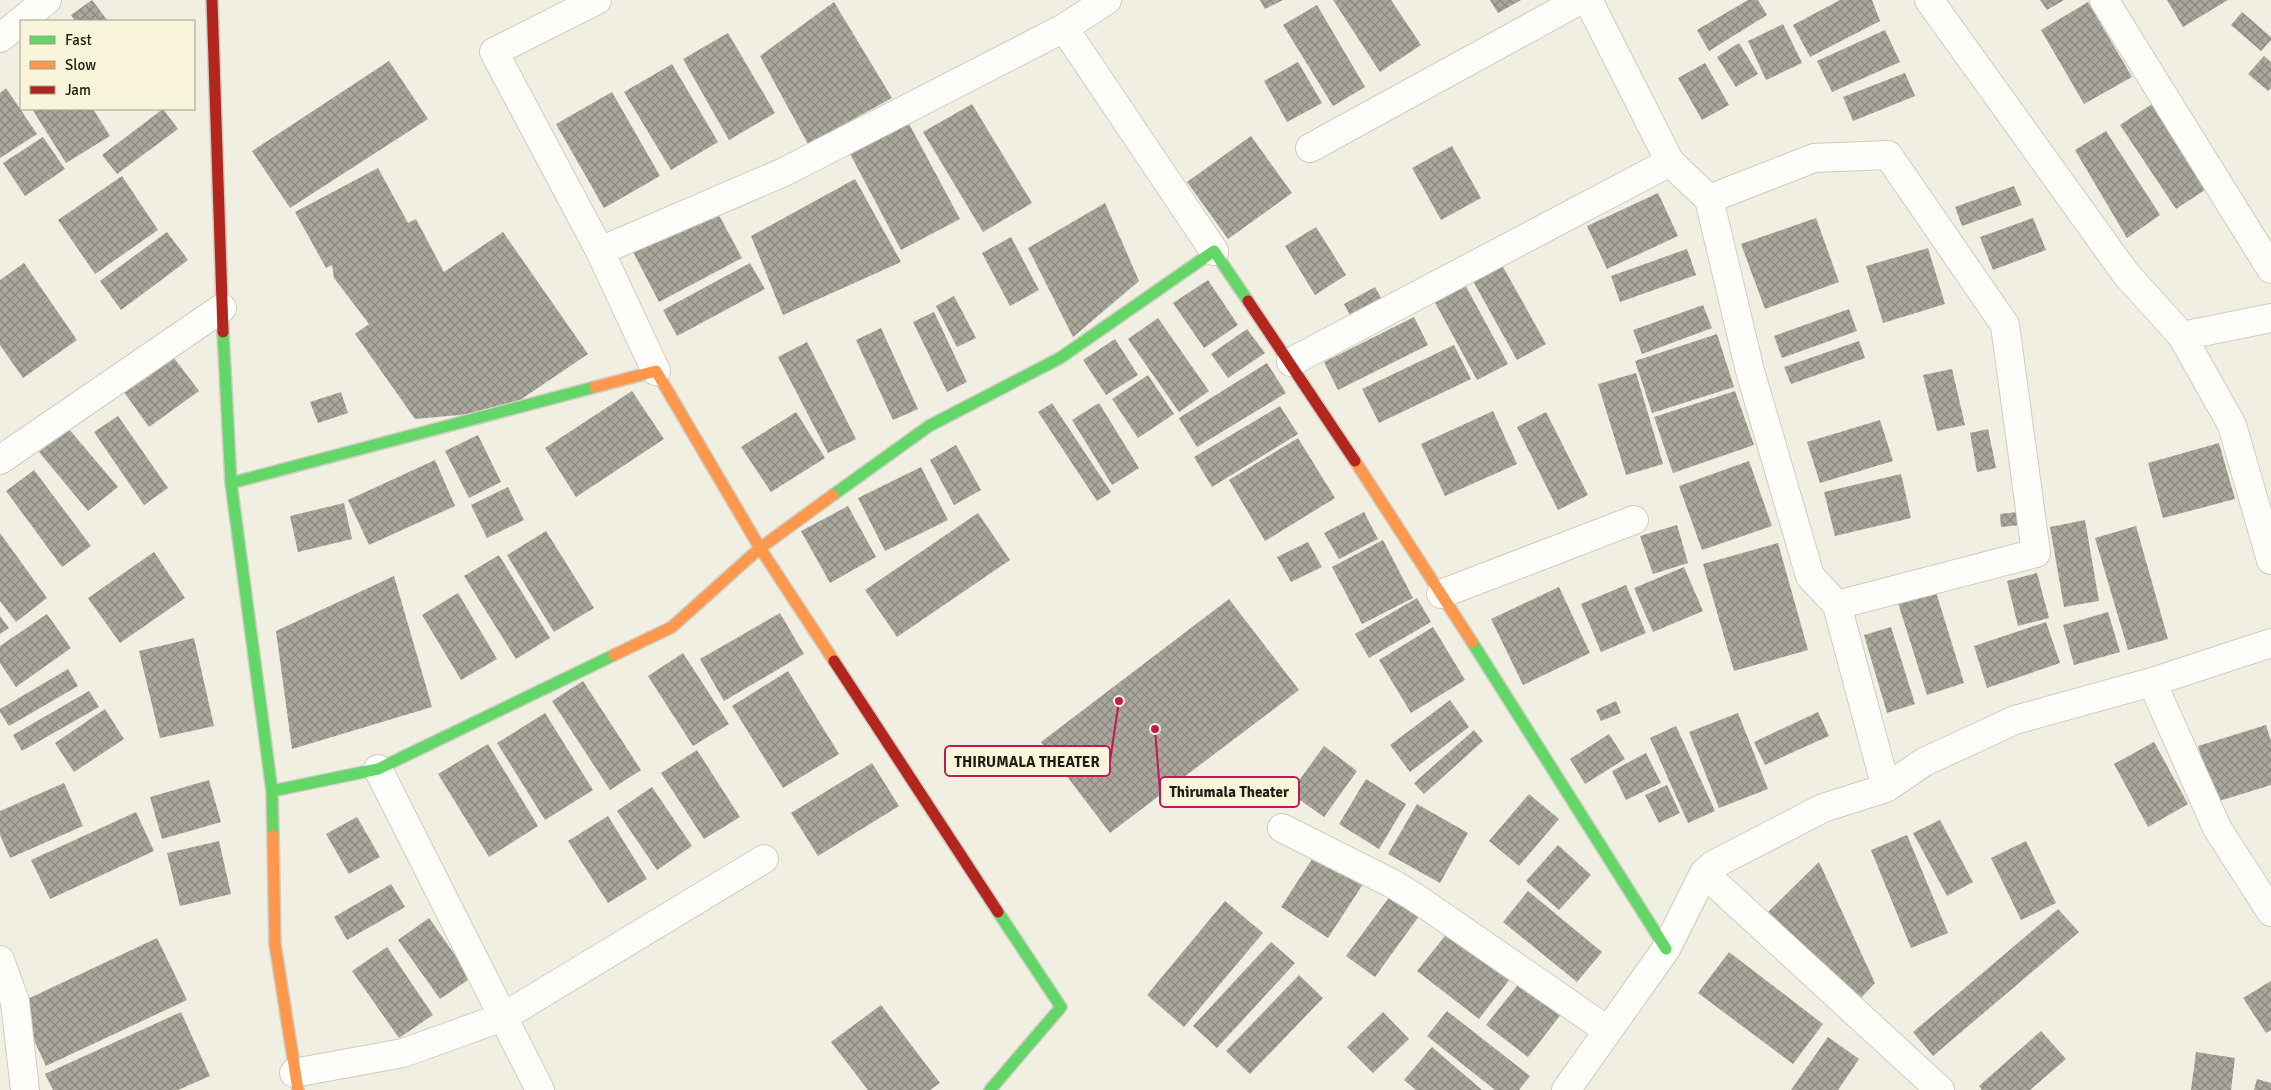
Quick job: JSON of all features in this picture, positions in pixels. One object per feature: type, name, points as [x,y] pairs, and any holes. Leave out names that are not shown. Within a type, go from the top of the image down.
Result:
[{"type":"street","points":[[22,20],[47,0]]},
{"type":"street","points":[[212,0],[222,308],[231,483],[272,791],[275,944],[296,1082],[403,1053],[503,1017],[764,859]]},
{"type":"street","points":[[598,0],[494,52],[600,251],[656,371],[760,548],[1061,1007],[990,1090]]},
{"type":"street","points":[[600,251],[784,172],[1064,28],[1107,0]]},
{"type":"street","points":[[1310,148],[1580,0]]},
{"type":"street","points":[[1588,0],[1670,162],[1709,199],[1750,371],[1810,576],[1837,605],[1886,788]]},
{"type":"street","points":[[1929,0],[2126,274],[2182,336],[2232,425],[2271,560]]},
{"type":"street","points":[[2104,0],[2271,269]]},
{"type":"street","points":[[0,38],[20,22]]},
{"type":"street","points":[[1064,28],[1291,362],[1441,594],[1666,949]]},
{"type":"street","points":[[1709,199],[1814,158],[1888,155],[2005,325],[2036,553],[1837,605]]},
{"type":"street","points":[[1291,362],[1670,162]]},
{"type":"street","points":[[272,791],[378,769],[672,627],[760,548],[929,426],[1060,358],[1214,251]]},
{"type":"street","points":[[0,460],[222,308]]},
{"type":"street","points":[[2182,336],[2271,318]]},
{"type":"street","points":[[231,483],[656,371]]},
{"type":"street","points":[[1441,594],[1634,520]]},
{"type":"street","points":[[1566,1090],[1666,949],[1704,873],[1713,865],[1790,827],[1802,818],[1823,808],[1886,788],[1924,762],[2015,720],[2152,682],[2271,643]]},
{"type":"street","points":[[2152,682],[2218,828],[2271,912]]},
{"type":"street","points":[[378,769],[540,1090]]},
{"type":"street","points":[[1282,828],[1393,884],[1416,898],[1607,1030]]},
{"type":"street","points":[[1704,873],[1940,1090]]},
{"type":"street","points":[[0,960],[15,1002],[25,1090]]},
{"type":"building","points":[[92,0],[107,20],[74,20],[71,15]]},
{"type":"building","points":[[1260,0],[1283,0],[1265,9]]},
{"type":"building","points":[[1333,0],[1391,0],[1421,45],[1380,72]]},
{"type":"building","points":[[1490,0],[1521,0],[1498,13]]},
{"type":"building","points":[[1748,0],[1758,0],[1767,15],[1709,51],[1697,30]]},
{"type":"building","points":[[1840,0],[1872,0],[1880,21],[1810,57],[1793,25]]},
{"type":"building","points":[[2040,0],[2064,0],[2047,10]]},
{"type":"building","points":[[2167,0],[2228,0],[2183,27]]},
{"type":"building","points":[[834,2],[892,98],[808,144],[760,56]]},
{"type":"building","points":[[2088,2],[2132,77],[2084,104],[2041,30]]},
{"type":"building","points":[[1317,5],[1365,87],[1333,106],[1283,25]]},
{"type":"building","points":[[2242,12],[2271,37],[2271,40],[2261,51],[2231,25]]},
{"type":"building","points":[[1783,24],[1802,63],[1766,80],[1748,41]]},
{"type":"building","points":[[1885,30],[1900,62],[1832,92],[1817,61]]},
{"type":"building","points":[[728,33],[775,113],[729,140],[683,59]]},
{"type":"building","points":[[1739,43],[1758,74],[1736,87],[1717,57]]},
{"type":"building","points":[[2264,56],[2271,62],[2271,88],[2268,91],[2248,74]]},
{"type":"building","points":[[389,61],[428,119],[290,208],[252,151]]},
{"type":"building","points":[[1298,62],[1322,103],[1287,122],[1264,81]]},
{"type":"building","points":[[1705,63],[1729,105],[1702,120],[1678,78]]},
{"type":"building","points":[[672,64],[718,142],[671,170],[624,92]]},
{"type":"building","points":[[1905,73],[1915,96],[1853,121],[1843,97]]},
{"type":"building","points":[[6,88],[37,134],[0,158],[0,93]]},
{"type":"building","points":[[612,92],[660,176],[604,208],[556,124]]},
{"type":"building","points":[[2161,98],[2217,182],[2176,209],[2120,125]]},
{"type":"building","points":[[972,104],[1032,203],[983,232],[923,132]]},
{"type":"building","points":[[33,110],[94,110],[110,136],[66,163]]},
{"type":"building","points":[[162,110],[164,110],[178,129],[117,174],[102,155]]},
{"type":"building","points":[[907,120],[960,219],[901,250],[849,152]]},
{"type":"building","points":[[2106,131],[2160,215],[2127,238],[2075,150]]},
{"type":"building","points":[[1251,136],[1292,193],[1228,239],[1187,182]]},
{"type":"building","points":[[43,137],[65,169],[25,196],[3,163]]},
{"type":"building","points":[[1452,146],[1481,198],[1441,220],[1412,168]]},
{"type":"building","points":[[378,168],[408,223],[416,219],[444,272],[503,232],[588,354],[504,411],[415,419],[355,334],[369,324],[334,278],[332,265],[326,268],[295,212]]},
{"type":"building","points":[[122,176],[158,230],[95,274],[58,220]]},
{"type":"building","points":[[855,179],[901,262],[783,315],[751,236]]},
{"type":"building","points":[[2014,186],[2022,205],[1962,226],[1955,207]]},
{"type":"building","points":[[1658,193],[1678,236],[1607,269],[1587,226]]},
{"type":"building","points":[[1105,203],[1139,281],[1073,337],[1028,248]]},
{"type":"building","points":[[714,206],[742,258],[659,302],[632,250]]},
{"type":"building","points":[[1816,218],[1839,282],[1765,309],[1741,244]]},
{"type":"building","points":[[2033,218],[2046,250],[1993,270],[1980,237]]},
{"type":"building","points":[[1316,227],[1346,275],[1315,295],[1285,246]]},
{"type":"building","points":[[167,232],[188,260],[121,310],[100,281]]},
{"type":"building","points":[[1011,237],[1039,290],[1010,306],[982,253]]},
{"type":"building","points":[[1928,248],[1945,304],[1883,323],[1866,266]]},
{"type":"building","points":[[1687,249],[1696,275],[1620,302],[1611,276]]},
{"type":"building","points":[[24,263],[77,340],[23,378],[0,345],[0,280]]},
{"type":"building","points":[[750,263],[765,289],[677,336],[663,310]]},
{"type":"building","points":[[1502,265],[1546,344],[1517,360],[1473,281]]},
{"type":"building","points":[[1462,279],[1508,364],[1477,380],[1431,295]]},
{"type":"building","points":[[1208,280],[1238,325],[1204,348],[1173,303]]},
{"type":"building","points":[[1375,287],[1386,306],[1354,323],[1344,304]]},
{"type":"building","points":[[954,296],[976,338],[957,347],[936,306]]},
{"type":"building","points":[[1703,305],[1712,328],[1642,354],[1633,330]]},
{"type":"building","points":[[1849,309],[1857,331],[1782,358],[1774,336]]},
{"type":"building","points":[[934,312],[967,382],[947,392],[913,322]]},
{"type":"building","points":[[1414,317],[1428,345],[1338,390],[1324,362]]},
{"type":"building","points":[[1158,318],[1209,391],[1179,412],[1128,339]]},
{"type":"building","points":[[881,328],[918,409],[893,420],[856,340]]},
{"type":"building","points":[[1247,329],[1265,353],[1228,378],[1211,354]]},
{"type":"building","points":[[1717,334],[1734,387],[1652,413],[1635,361]]},
{"type":"building","points":[[1115,339],[1138,375],[1106,395],[1083,360]]},
{"type":"building","points":[[1859,341],[1865,358],[1791,384],[1784,367]]},
{"type":"building","points":[[807,342],[856,439],[828,453],[778,357]]},
{"type":"building","points":[[1454,345],[1471,379],[1379,423],[1362,389]]},
{"type":"building","points":[[168,350],[199,391],[149,427],[119,385]]},
{"type":"building","points":[[1267,363],[1286,393],[1197,447],[1179,418]]},
{"type":"building","points":[[1952,369],[1965,425],[1937,431],[1923,375]]},
{"type":"building","points":[[1636,373],[1663,464],[1626,475],[1598,384]]},
{"type":"building","points":[[1148,375],[1174,414],[1138,438],[1112,399]]},
{"type":"building","points":[[632,391],[664,439],[576,497],[545,448]]},
{"type":"building","points":[[1735,391],[1754,445],[1673,473],[1654,417]]},
{"type":"building","points":[[341,392],[348,413],[318,423],[310,402]]},
{"type":"building","points":[[1052,403],[1111,492],[1097,501],[1038,412]]},
{"type":"building","points":[[1099,403],[1139,468],[1112,485],[1072,420]]},
{"type":"building","points":[[1280,406],[1298,434],[1212,487],[1194,457]]},
{"type":"building","points":[[1493,411],[1517,464],[1445,496],[1421,444]]},
{"type":"building","points":[[796,412],[825,458],[771,492],[741,447]]},
{"type":"building","points":[[1546,412],[1588,495],[1558,510],[1517,427]]},
{"type":"building","points":[[118,416],[168,488],[144,505],[94,432]]},
{"type":"building","points":[[1880,420],[1893,461],[1820,483],[1807,442]]},
{"type":"building","points":[[68,428],[118,487],[88,511],[39,452]]},
{"type":"building","points":[[1988,429],[1996,468],[1977,472],[1970,433]]},
{"type":"building","points":[[478,435],[501,482],[469,498],[445,451]]},
{"type":"building","points":[[1298,438],[1335,498],[1265,541],[1229,480]]},
{"type":"building","points":[[2219,443],[2235,499],[2163,518],[2148,463]]},
{"type":"building","points":[[956,445],[981,490],[954,505],[930,460]]},
{"type":"building","points":[[435,460],[455,506],[369,545],[348,500]]},
{"type":"building","points":[[1749,461],[1772,526],[1702,550],[1679,486]]},
{"type":"building","points":[[921,467],[948,520],[885,551],[858,498]]},
{"type":"building","points":[[34,470],[91,546],[62,567],[6,491]]},
{"type":"building","points":[[1901,474],[1911,518],[1835,536],[1824,492]]},
{"type":"building","points":[[508,487],[524,520],[487,538],[471,505]]},
{"type":"building","points":[[344,503],[352,539],[298,552],[290,516]]},
{"type":"building","points":[[848,506],[876,557],[830,583],[801,531]]},
{"type":"building","points":[[1364,512],[1378,539],[1339,559],[1324,533]]},
{"type":"building","points":[[2018,512],[2020,525],[2001,527],[2000,514]]},
{"type":"building","points":[[978,513],[1010,560],[897,637],[865,590]]},
{"type":"building","points":[[2085,520],[2099,601],[2064,607],[2050,527]]},
{"type":"building","points":[[1677,525],[1688,563],[1653,574],[1640,536]]},
{"type":"building","points":[[2136,526],[2168,639],[2128,650],[2095,538]]},
{"type":"building","points":[[546,531],[594,608],[554,632],[507,555]]},
{"type":"building","points":[[0,533],[47,598],[16,622],[0,601]]},
{"type":"building","points":[[1383,540],[1413,598],[1362,624],[1332,567]]},
{"type":"building","points":[[1308,542],[1322,567],[1291,582],[1277,557]]},
{"type":"building","points":[[1778,543],[1808,650],[1734,671],[1703,564]]},
{"type":"building","points":[[154,552],[185,598],[120,643],[88,598]]},
{"type":"building","points":[[499,555],[550,638],[516,659],[464,576]]},
{"type":"building","points":[[1684,567],[1703,611],[1653,632],[1634,588]]},
{"type":"building","points":[[2037,573],[2049,618],[2018,626],[2007,581]]},
{"type":"building","points":[[394,576],[432,707],[292,749],[276,631]]},
{"type":"building","points":[[1626,585],[1646,633],[1601,652],[1581,604]]},
{"type":"building","points":[[1559,587],[1590,653],[1523,685],[1491,619]]},
{"type":"building","points":[[1936,592],[1964,683],[1927,695],[1898,603]]},
{"type":"building","points":[[458,593],[497,659],[461,680],[422,615]]},
{"type":"building","points":[[1417,598],[1431,622],[1369,658],[1355,634]]},
{"type":"building","points":[[1229,599],[1299,690],[1110,833],[1041,742]]},
{"type":"building","points":[[2108,612],[2120,652],[2074,665],[2063,625]]},
{"type":"building","points":[[780,613],[804,654],[724,701],[700,659]]},
{"type":"building","points":[[47,614],[71,648],[16,687],[0,663],[0,646]]},
{"type":"building","points":[[0,616],[9,628],[0,634]]},
{"type":"building","points":[[2046,622],[2060,663],[1987,688],[1974,646]]},
{"type":"building","points":[[1433,627],[1465,680],[1411,713],[1379,660]]},
{"type":"building","points":[[1891,627],[1915,704],[1887,713],[1864,635]]},
{"type":"building","points":[[194,638],[214,726],[160,738],[139,651]]},
{"type":"building","points":[[683,653],[729,724],[693,746],[648,676]]},
{"type":"building","points":[[68,669],[78,686],[9,726],[0,709]]},
{"type":"building","points":[[788,671],[839,754],[783,788],[732,706]]},
{"type":"building","points":[[583,681],[641,770],[610,790],[552,701]]},
{"type":"building","points":[[89,691],[99,707],[22,751],[13,735]]},
{"type":"building","points":[[1450,700],[1469,727],[1410,772],[1390,745]]},
{"type":"building","points":[[1616,701],[1621,713],[1601,721],[1596,710]]},
{"type":"building","points":[[105,709],[124,739],[74,772],[55,743]]},
{"type":"building","points":[[1818,712],[1829,736],[1765,765],[1754,742]]},
{"type":"building","points":[[545,713],[593,790],[545,820],[497,743]]},
{"type":"building","points":[[1738,713],[1768,789],[1719,808],[1689,732]]},
{"type":"building","points":[[2266,725],[2271,741],[2271,785],[2216,802],[2198,746]]},
{"type":"building","points":[[1676,726],[1715,811],[1688,823],[1650,738]]},
{"type":"building","points":[[1474,730],[1483,741],[1424,794],[1414,783]]},
{"type":"building","points":[[1609,734],[1625,759],[1585,784],[1570,759]]},
{"type":"building","points":[[2154,742],[2188,804],[2148,827],[2114,764]]},
{"type":"building","points":[[488,744],[538,826],[489,857],[438,774]]},
{"type":"building","points":[[1324,746],[1357,771],[1324,817],[1290,793]]},
{"type":"building","points":[[697,750],[740,817],[704,839],[661,773]]},
{"type":"building","points":[[1646,753],[1661,783],[1626,800],[1612,771]]},
{"type":"building","points":[[872,763],[899,806],[818,856],[791,813]]},
{"type":"building","points":[[1366,779],[1406,804],[1379,849],[1339,824]]},
{"type":"building","points":[[209,780],[221,822],[162,839],[150,797]]},
{"type":"building","points":[[64,783],[83,826],[10,858],[0,835],[0,811]]},
{"type":"building","points":[[1667,785],[1680,813],[1659,823],[1645,795]]},
{"type":"building","points":[[652,787],[692,846],[657,870],[617,811]]},
{"type":"building","points":[[1529,794],[1559,819],[1519,866],[1489,841]]},
{"type":"building","points":[[1417,804],[1468,833],[1440,883],[1388,854]]},
{"type":"building","points":[[136,812],[154,851],[50,899],[31,860]]},
{"type":"building","points":[[608,816],[647,879],[608,903],[568,841]]},
{"type":"building","points":[[357,817],[380,857],[349,874],[326,834]]},
{"type":"building","points":[[1940,820],[1973,882],[1947,896],[1913,833]]},
{"type":"building","points":[[1907,835],[1948,933],[1911,948],[1871,850]]},
{"type":"building","points":[[219,841],[231,894],[180,906],[167,853]]},
{"type":"building","points":[[2026,841],[2056,903],[2021,920],[1991,858]]},
{"type":"building","points":[[1558,845],[1591,875],[1559,910],[1526,881]]},
{"type":"building","points":[[1316,853],[1363,884],[1328,938],[1281,907]]},
{"type":"building","points":[[1819,862],[1875,983],[1859,1000],[1760,920]]},
{"type":"building","points":[[391,884],[405,907],[347,940],[334,917]]},
{"type":"building","points":[[1528,891],[1602,952],[1577,982],[1503,922]]},
{"type":"building","points":[[1393,892],[1422,912],[1375,977],[1346,956]]},
{"type":"building","points":[[1225,901],[1263,933],[1184,1027],[1147,995]]},
{"type":"building","points":[[2058,909],[2079,932],[1933,1056],[1913,1032]]},
{"type":"building","points":[[429,918],[471,978],[440,999],[398,940]]},
{"type":"building","points":[[1452,927],[1513,975],[1479,1019],[1417,971]]},
{"type":"building","points":[[157,938],[187,1000],[46,1066],[17,1004]]},
{"type":"building","points":[[1271,942],[1295,963],[1217,1048],[1193,1026]]},
{"type":"building","points":[[387,947],[433,1015],[399,1038],[352,971]]},
{"type":"building","points":[[1729,952],[1823,1024],[1793,1064],[1698,993]]},
{"type":"building","points":[[1299,975],[1323,998],[1250,1074],[1226,1051]]},
{"type":"building","points":[[1521,981],[1562,1013],[1528,1057],[1486,1025]]},
{"type":"building","points":[[2271,981],[2271,1030],[2266,1033],[2243,998]]},
{"type":"building","points":[[881,1005],[940,1083],[930,1090],[868,1090],[831,1042]]},
{"type":"building","points":[[1447,1011],[1530,1076],[1519,1090],[1495,1090],[1427,1036]]},
{"type":"building","points":[[181,1012],[210,1076],[178,1090],[53,1090],[45,1074]]},
{"type":"building","points":[[1383,1012],[1409,1039],[1373,1073],[1347,1047]]},
{"type":"building","points":[[2041,1031],[2066,1059],[2030,1090],[1982,1090],[1979,1086]]},
{"type":"building","points":[[1828,1037],[1859,1059],[1838,1090],[1791,1090]]},
{"type":"building","points":[[1432,1047],[1482,1090],[1416,1090],[1404,1080]]},
{"type":"building","points":[[2196,1052],[2235,1058],[2231,1090],[2191,1090]]},
{"type":"building","points":[[2257,1079],[2271,1083],[2271,1090],[2254,1090]]},
{"type":"traffic: fast","points":[[833,495],[929,426],[1060,358],[1214,251],[1248,301]]},
{"type":"traffic: fast","points":[[223,332],[231,483],[272,791],[273,835]]},
{"type":"traffic: fast","points":[[231,483],[595,387]]},
{"type":"traffic: fast","points":[[1472,642],[1666,949]]},
{"type":"traffic: fast","points":[[272,791],[378,769],[614,655]]},
{"type":"traffic: fast","points":[[990,1090],[1061,1007],[998,912]]},
{"type":"traffic: slow","points":[[595,387],[656,371],[760,548],[834,661]]},
{"type":"traffic: slow","points":[[1355,461],[1472,642]]},
{"type":"traffic: slow","points":[[614,655],[672,627],[760,548],[833,495]]},
{"type":"traffic: slow","points":[[273,835],[275,944],[298,1090]]},
{"type":"traffic: jam","points":[[212,0],[223,332]]},
{"type":"traffic: jam","points":[[1248,301],[1355,461]]},
{"type":"traffic: jam","points":[[834,661],[998,912]]},
{"type":"place","name":"THIRUMALA THEATER","points":[[1119,701]]},
{"type":"place","name":"Thirumala Theater","points":[[1155,729]]}]
